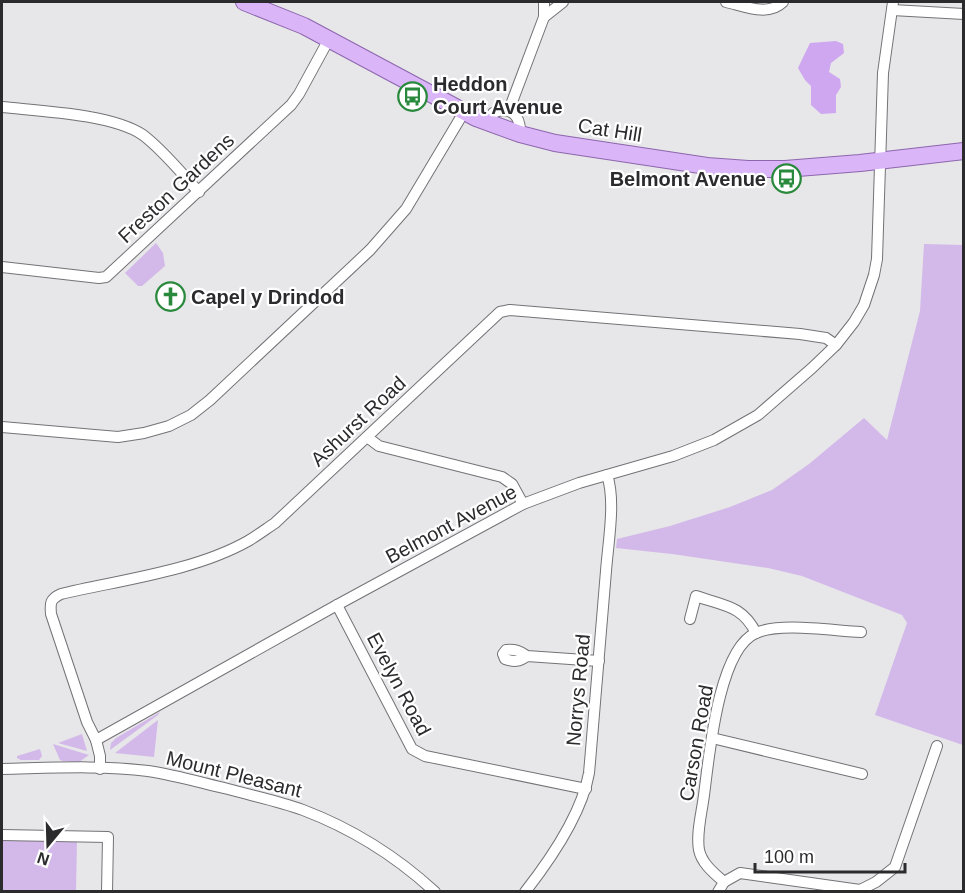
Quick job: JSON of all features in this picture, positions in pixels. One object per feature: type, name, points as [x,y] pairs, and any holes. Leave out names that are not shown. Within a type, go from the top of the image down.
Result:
[{"type":"main road","name":"Cat Hill","points":[[244,2],[270,11],[329,39],[488,123],[555,143],[706,166],[785,169],[963,151]]},
{"type":"street","points":[[509,110],[544,16],[544,2]]},
{"type":"street","points":[[544,16],[563,2]]},
{"type":"street","points":[[726,2],[766,10],[773,9],[783,2]]},
{"type":"street","points":[[892,6],[963,14]]},
{"type":"street","name":"Belmont Avenue","points":[[96,740],[523,504],[579,483],[673,456],[714,440],[758,415],[836,345],[864,305],[877,260],[883,73],[892,6]]},
{"type":"street","name":"Freston Gardens","points":[[2,267],[99,278],[106,276],[291,105],[329,39]]},
{"type":"street","points":[[2,107],[74,116],[127,127],[153,144],[198,192]]},
{"type":"street","points":[[488,123],[493,113],[509,110],[519,120],[520,134]]},
{"type":"street","points":[[2,427],[118,437],[169,426],[191,415],[210,400],[370,250],[406,209],[464,112]]},
{"type":"street","name":"Ashurst Road","points":[[96,740],[87,722],[51,614],[50,602],[53,597],[180,567],[210,558],[247,541],[275,523],[500,312],[510,310],[800,334],[826,338],[836,345]]},
{"type":"street","points":[[367,437],[379,446],[508,479],[523,504]]},
{"type":"street","name":"Norrys Road","points":[[525,891],[540,873],[576,813],[586,789],[599,661],[610,495],[610,485],[606,475]]},
{"type":"street","points":[[690,619],[696,597],[737,610],[748,619],[756,633],[789,628],[861,632]]},
{"type":"street","name":"Evelyn Road","points":[[337,605],[412,749],[425,756],[586,789]]},
{"type":"street","name":"Carson Road","points":[[721,887],[707,867],[699,850],[712,738],[719,695],[742,643],[756,633]]},
{"type":"street","points":[[527,656],[599,661]]},
{"type":"street","points":[[712,738],[862,774]]},
{"type":"street","points":[[96,740],[100,769]]},
{"type":"street","points":[[721,887],[740,873],[860,890],[876,882],[895,867],[937,746]]},
{"type":"street","name":"Mount Pleasant","points":[[2,769],[148,771],[301,809],[354,833],[384,850],[435,891]]},
{"type":"street","points":[[2,835],[108,837],[107,891]]},
{"type":"shaded area","points":[[836,41],[843,44],[844,53],[831,63],[829,72],[840,79],[841,87],[836,95],[836,113],[821,114],[811,105],[811,86],[798,68],[810,43]]},
{"type":"shaded area","points":[[156,243],[163,253],[165,266],[142,286],[138,286],[125,273]]},
{"type":"shaded area","points":[[924,244],[963,245],[963,745],[875,715],[907,623],[902,615],[802,576],[768,568],[616,548],[617,539],[670,526],[730,507],[772,490],[809,464],[864,418],[887,440],[920,311]]},
{"type":"shaded area","points":[[160,712],[110,750],[111,743],[116,738]]},
{"type":"shaded area","points":[[158,720],[154,757],[115,753]]},
{"type":"shaded area","points":[[82,734],[87,751],[58,743]]},
{"type":"shaded area","points":[[53,744],[89,755],[79,762],[63,761],[60,760]]},
{"type":"shaded area","points":[[40,749],[42,756],[39,760],[17,758],[17,756]]},
{"type":"shaded area","points":[[2,839],[77,840],[76,891],[2,892]]},
{"type":"place","name":"Heddon Court Avenue","points":[[412,96]]},
{"type":"place","name":"Belmont Avenue","points":[[787,179]]},
{"type":"place","name":"Capel y Drindod","points":[[170,297]]}]
